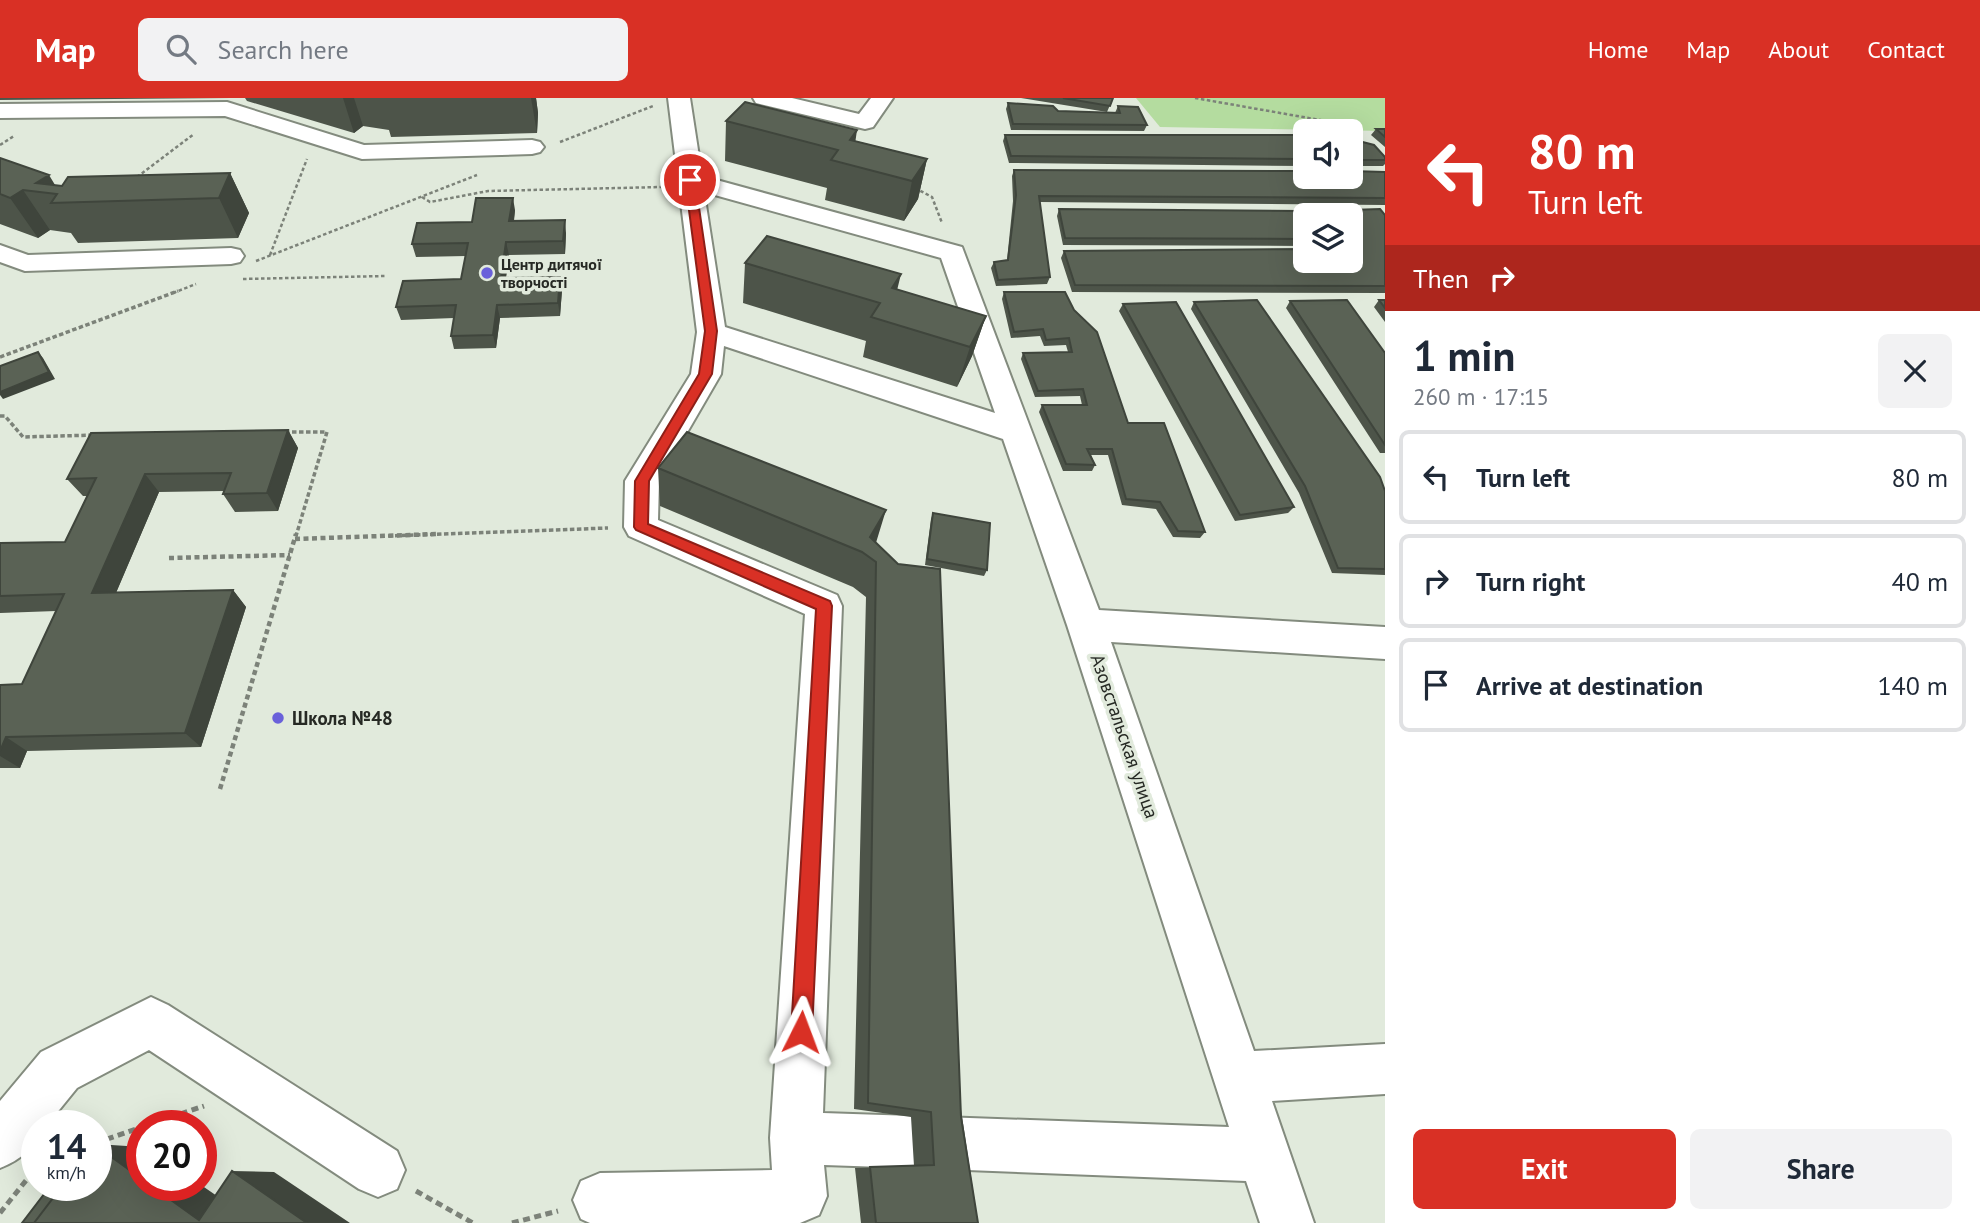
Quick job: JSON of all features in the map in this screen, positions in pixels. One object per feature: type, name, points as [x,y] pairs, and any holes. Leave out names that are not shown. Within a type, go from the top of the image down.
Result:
[{"type":"street","points":[[764,98],[865,122],[882,98]]},
{"type":"street","points":[[600,1200],[800,1196],[796,1138],[824,606],[641,527],[642,481],[706,374],[711,331],[690,180],[670,100]]},
{"type":"street","points":[[0,111],[227,109],[362,152],[540,147]]},
{"type":"street","points":[[690,180],[953,253]]},
{"type":"street","points":[[0,253],[25,263],[237,267]]},
{"type":"street","name":"Азовстальская улица","points":[[953,253],[1086,625],[1241,1077],[1287,1223]]},
{"type":"street","points":[[711,331],[1018,432]]},
{"type":"street","points":[[1086,625],[1385,643]]},
{"type":"street","points":[[0,1142],[59,1070],[151,1022],[378,1170]]},
{"type":"street","points":[[1241,1077],[1385,1069]]},
{"type":"street","points":[[796,1138],[1266,1155]]},
{"type":"path","points":[[1195,98],[1314,119]]},
{"type":"path","points":[[540,147],[670,100]]},
{"type":"path","points":[[130,183],[227,109]]},
{"type":"path","points":[[271,255],[315,137]]},
{"type":"path","points":[[237,267],[485,171]]},
{"type":"path","points":[[421,196],[430,202],[488,191],[656,189],[690,180]]},
{"type":"path","points":[[904,183],[932,197],[953,253]]},
{"type":"path","points":[[237,267],[386,276]]},
{"type":"path","points":[[0,357],[206,280]]},
{"type":"path","points":[[0,416],[5,416],[23,437],[106,435]]},
{"type":"path","points":[[220,789],[327,432],[272,432]]},
{"type":"path","points":[[295,539],[569,529]]},
{"type":"path","points":[[169,558],[290,555]]},
{"type":"path","points":[[378,1170],[473,1223]]},
{"type":"path","points":[[0,1213],[21,1187]]},
{"type":"green space","points":[[1136,98],[1385,98],[1385,131],[1363,131],[1363,119],[1293,119],[1293,129],[1160,127]]},
{"type":"building","points":[[1063,98],[1113,98],[1110,106]]},
{"type":"building","points":[[745,102],[857,130],[850,140],[927,159],[912,181],[831,160],[838,150],[726,121]]},
{"type":"building","points":[[1008,103],[1053,106],[1058,111],[1120,113],[1118,106],[1138,107],[1147,125],[1013,124]]},
{"type":"building","points":[[1376,129],[1385,129],[1385,137]]},
{"type":"building","points":[[1005,135],[1293,135],[1293,159],[1011,156]]},
{"type":"building","points":[[1363,142],[1374,145],[1385,160],[1363,160]]},
{"type":"building","points":[[0,158],[49,175],[36,183],[62,186],[68,177],[230,173],[219,198],[51,203],[57,194],[23,190],[10,198],[0,194]]},
{"type":"building","points":[[1014,170],[1293,171],[1293,189],[1363,189],[1363,171],[1385,172],[1385,198],[1039,196],[1050,277],[998,280],[994,262],[1008,260],[1016,195]]},
{"type":"building","points":[[476,198],[513,198],[509,221],[565,220],[563,241],[506,242],[501,278],[560,277],[558,303],[497,305],[493,335],[451,336],[456,305],[396,307],[403,281],[461,279],[468,243],[412,244],[417,223],[472,222]]},
{"type":"building","points":[[1059,209],[1293,211],[1293,239],[1065,238]]},
{"type":"building","points":[[1380,209],[1385,215],[1385,286],[1075,285],[1064,251],[1293,249],[1293,273],[1363,273],[1363,210]]},
{"type":"building","points":[[767,236],[901,274],[892,288],[986,316],[970,347],[871,317],[880,303],[745,263]]},
{"type":"building","points":[[1004,292],[1065,292],[1074,310],[1097,332],[1128,423],[1164,423],[1205,532],[1178,531],[1160,502],[1126,499],[1112,449],[1087,449],[1095,465],[1066,464],[1042,405],[1087,405],[1083,389],[1038,391],[1023,353],[1072,352],[1069,338],[1046,340],[1043,329],[1014,332]]},
{"type":"building","points":[[1257,300],[1380,477],[1385,491],[1385,569],[1338,568],[1305,486],[1194,302]]},
{"type":"building","points":[[1347,300],[1385,353],[1385,445],[1290,301]]},
{"type":"building","points":[[1176,302],[1294,507],[1240,515],[1123,304]]},
{"type":"building","points":[[38,352],[49,372],[0,392],[0,366]]},
{"type":"building","points":[[288,430],[267,493],[223,494],[231,473],[145,474],[92,593],[233,590],[185,733],[6,737],[0,751],[0,685],[22,684],[64,594],[0,596],[0,543],[65,542],[96,478],[67,479],[91,433]]},
{"type":"building","points":[[687,432],[886,510],[870,537],[898,564],[940,569],[961,1117],[978,1223],[876,1223],[870,1167],[934,1165],[931,1112],[868,1103],[876,562],[862,552],[658,468]]},
{"type":"building","points":[[933,513],[990,523],[987,570],[927,559]]},
{"type":"building","points":[[112,1157],[126,1168],[126,1201],[172,1201],[199,1220],[212,1201],[217,1201],[217,1193],[232,1171],[307,1223],[34,1223],[51,1201],[112,1201]]},
{"type":"building","points":[[39,1201],[51,1201],[34,1223],[22,1223]]},
{"type":"place","name":"Центр дитячої творчості","points":[[487,273]]},
{"type":"place","name":"Школа №48","points":[[278,718]]},
{"type":"route","points":[[690,180],[711,331],[706,374],[642,481],[641,527],[824,606],[801,1032]]}]
